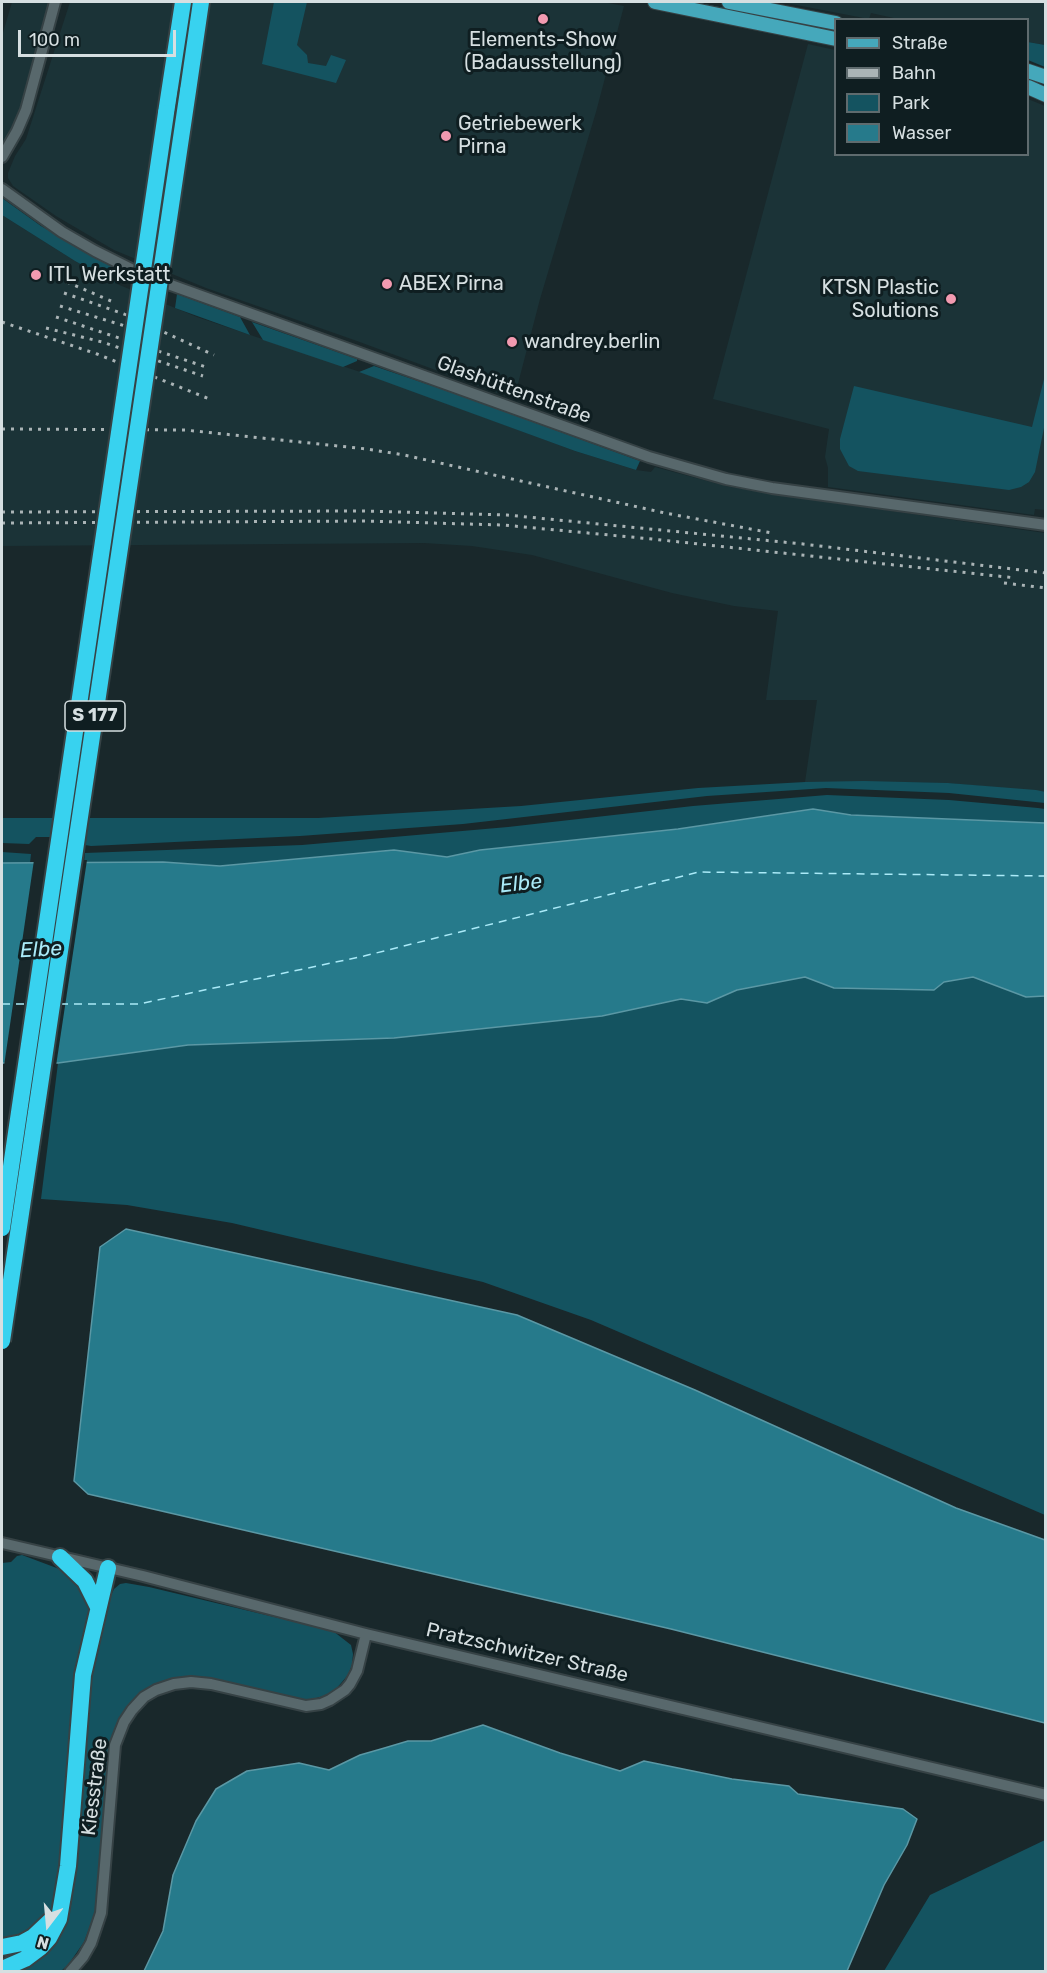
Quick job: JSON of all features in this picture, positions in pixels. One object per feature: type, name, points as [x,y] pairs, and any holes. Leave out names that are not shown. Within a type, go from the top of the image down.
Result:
[{"type":"highway","name":"S 177","points":[[2,1228],[183,2]]},
{"type":"highway","name":"S 177","points":[[2,1341],[201,2]]},
{"type":"highway","points":[[60,1557],[85,1581],[98,1607]]},
{"type":"highway","points":[[2,1969],[25,1959],[41,1947],[49,1938],[59,1919],[69,1866],[83,1676],[108,1568]]},
{"type":"highway","points":[[2,1947],[22,1943],[39,1933],[56,1913],[64,1896]]},
{"type":"main road","points":[[655,2],[834,39]]},
{"type":"main road","points":[[729,2],[834,23]]},
{"type":"main road","points":[[1029,71],[1046,77]]},
{"type":"main road","points":[[1029,87],[1046,95]]},
{"type":"street","points":[[2,158],[26,110],[55,2]]},
{"type":"street","name":"Glashüttenstraße","points":[[2,189],[79,242],[143,275],[648,457],[726,479],[772,488],[1046,525]]},
{"type":"street","name":"Pratzschwitzer Straße","points":[[2,1543],[366,1634],[1046,1795]]},
{"type":"street","name":"Kiesstraße","points":[[70,1971],[83,1957],[91,1943],[101,1913],[115,1745],[124,1722],[132,1710],[144,1697],[156,1690],[174,1683],[191,1682],[211,1684],[306,1706],[321,1704],[330,1700],[350,1684],[357,1671],[366,1634]]},
{"type":"shaded area","points":[[12,2],[49,2],[21,108],[2,147],[2,36]]},
{"type":"shaded area","points":[[70,2],[603,2],[624,6],[596,112],[540,299],[514,399],[206,288],[114,250],[56,216],[13,186],[8,173],[26,139]]},
{"type":"shaded area","points":[[781,2],[1045,2],[1045,45],[1029,42],[1029,18],[894,18],[871,13],[869,18]]},
{"type":"shaded area","points":[[808,44],[834,50],[834,156],[1029,156],[1029,99],[1045,106],[1045,510],[1035,509],[1034,515],[828,487],[828,468],[825,457],[829,429],[713,399]]},
{"type":"shaded area","points":[[2,215],[75,261],[117,284],[197,317],[378,378],[575,451],[636,470],[651,472],[655,467],[726,486],[772,494],[1045,533],[1045,792],[948,783],[805,782],[817,700],[766,700],[778,611],[734,606],[672,593],[532,555],[472,546],[424,543],[2,546]]},
{"type":"green space","points":[[274,2],[307,2],[297,45],[307,55],[308,63],[326,66],[331,55],[346,60],[336,83],[262,64]]},
{"type":"green space","points":[[684,2],[695,2],[834,30],[834,33]]},
{"type":"green space","points":[[1029,42],[1045,45],[1045,67],[1029,60]]},
{"type":"green space","points":[[2,198],[41,226],[119,271],[117,284],[75,261],[2,215]]},
{"type":"green space","points":[[177,294],[240,317],[250,335],[175,308]]},
{"type":"green space","points":[[252,322],[357,359],[357,361],[343,367],[263,340]]},
{"type":"green space","points":[[374,366],[640,461],[636,470],[575,451],[359,372]]},
{"type":"green space","points":[[1045,375],[1045,423],[1035,472],[1029,482],[1021,487],[1009,490],[858,471],[849,466],[840,449],[840,439],[854,386],[1032,427]]},
{"type":"green space","points":[[864,781],[948,783],[1036,790],[1046,792],[1045,803],[949,793],[826,788],[707,796],[463,824],[300,836],[91,846],[85,845],[83,837],[36,837],[29,844],[2,843],[2,818],[318,818],[521,806],[698,788]]},
{"type":"green space","points":[[827,795],[949,800],[1038,808],[1045,809],[1045,823],[851,815],[813,809],[678,829],[480,850],[447,857],[394,850],[220,866],[163,862],[84,863],[85,853],[302,845]]},
{"type":"green space","points":[[2,852],[31,854],[30,863],[2,863]]},
{"type":"green space","points":[[805,976],[834,988],[944,982],[973,977],[1026,997],[1045,996],[1045,1515],[591,1320],[483,1282],[232,1223],[127,1205],[41,1199],[58,1063],[188,1045],[394,1038],[602,1016],[681,999],[707,1003],[737,990]]},
{"type":"green space","points":[[22,1555],[70,1573],[88,1598],[89,1610],[78,1672],[63,1866],[56,1895],[51,1910],[39,1925],[31,1932],[2,1943],[2,1563],[11,1562],[17,1556]]},
{"type":"green space","points":[[126,1583],[333,1631],[351,1645],[352,1665],[348,1675],[336,1689],[327,1695],[306,1701],[209,1678],[190,1677],[172,1679],[138,1695],[119,1720],[109,1746],[95,1913],[84,1942],[61,1971],[8,1972],[66,1922],[71,1905],[90,1672],[108,1602],[114,1589]]},
{"type":"green space","points":[[1045,1840],[1045,1971],[884,1971],[930,1895]]},
{"type":"water","name":"Elbe","points":[[813,809],[851,815],[1045,823],[1045,996],[1026,997],[973,977],[944,982],[934,990],[834,988],[805,977],[737,990],[707,1003],[681,999],[602,1016],[394,1038],[188,1045],[58,1063],[2,1063],[2,863],[163,862],[220,866],[394,850],[447,857],[480,850],[678,829]]},
{"type":"water","points":[[126,1229],[517,1315],[695,1390],[956,1508],[1045,1540],[1045,1723],[671,1629],[88,1494],[74,1481],[100,1247]]},
{"type":"water","points":[[483,1725],[560,1753],[620,1771],[644,1761],[732,1779],[789,1786],[798,1794],[903,1809],[917,1819],[907,1845],[884,1885],[847,1971],[144,1971],[163,1931],[173,1875],[196,1821],[216,1789],[247,1771],[299,1763],[329,1770],[360,1755],[408,1741],[431,1741]]},
{"type":"pier","points":[[34,860],[87,860],[56,1066],[4,1066]]},
{"type":"ferry route","points":[[60,1004],[139,1004],[364,956],[699,872],[1046,876]]},
{"type":"ferry route","points":[[2,1004],[28,1004]]},
{"type":"railway","points":[[67,282],[111,301]]},
{"type":"railway","points":[[64,293],[124,314],[214,355]]},
{"type":"railway","points":[[60,306],[151,334]]},
{"type":"railway","points":[[56,317],[206,367]]},
{"type":"railway","points":[[2,322],[97,354],[212,400]]},
{"type":"railway","points":[[46,328],[102,342],[203,376]]},
{"type":"railway","points":[[2,429],[185,430],[367,449],[404,455],[665,513],[772,533]]},
{"type":"railway","points":[[2,512],[363,511],[507,515],[803,544],[1046,573]]},
{"type":"railway","points":[[2,523],[362,521],[503,525],[1016,578]]},
{"type":"railway","points":[[1004,583],[1046,588]]},
{"type":"place","name":"Elements-Show (Badausstellung)","points":[[543,19]]},
{"type":"place","name":"Getriebewerk Pirna","points":[[446,136]]},
{"type":"place","name":"ITL Werkstatt","points":[[36,275]]},
{"type":"place","name":"ABEX Pirna","points":[[387,284]]},
{"type":"place","name":"KTSN Plastic Solutions","points":[[951,299]]},
{"type":"place","name":"wandrey.berlin","points":[[512,342]]}]
